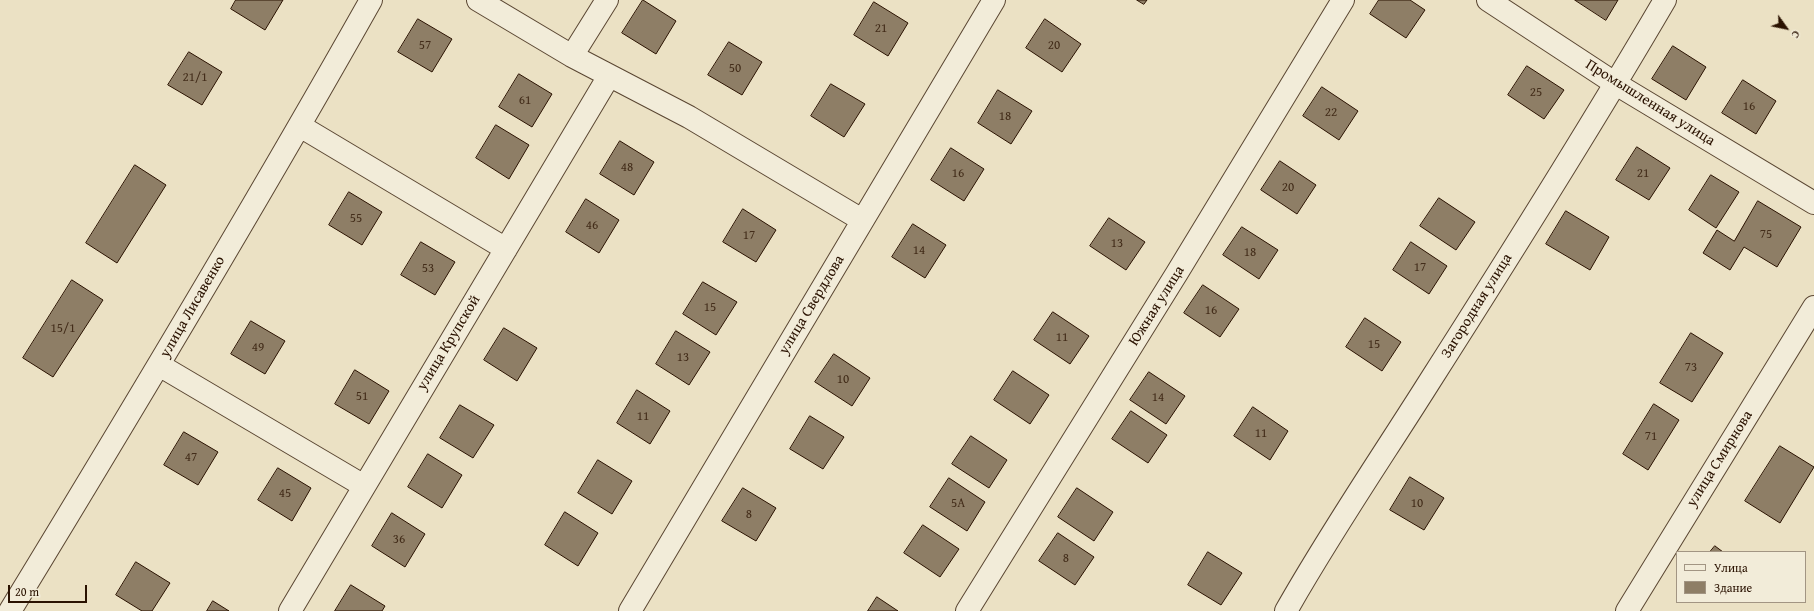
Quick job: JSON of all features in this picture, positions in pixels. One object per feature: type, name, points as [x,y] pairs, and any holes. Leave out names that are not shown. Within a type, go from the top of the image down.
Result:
[{"type":"street","name":"улица Лисавенко","points":[[10,611],[159,365],[300,126],[371,0]]},
{"type":"street","points":[[478,0],[572,56],[689,117],[862,220]]},
{"type":"street","points":[[572,56],[607,0]]},
{"type":"street","name":"улица Свердлова","points":[[630,611],[994,0]]},
{"type":"street","name":"Южная улица","points":[[967,611],[1177,273],[1343,0]]},
{"type":"street","name":"Промышленная улица","points":[[1488,0],[1616,84],[1814,203]]},
{"type":"street","name":"Загородная улица","points":[[1286,611],[1313,564],[1616,84],[1665,0]]},
{"type":"street","name":"улица Крупской","points":[[290,611],[609,76]]},
{"type":"street","points":[[300,126],[506,249]]},
{"type":"street","name":"улица Смирнова","points":[[1627,611],[1814,306]]},
{"type":"street","points":[[159,365],[364,486]]},
{"type":"building","points":[[236,0],[283,0],[265,30],[231,9]]},
{"type":"building","points":[[643,0],[676,21],[656,54],[622,33]]},
{"type":"building","points":[[1137,0],[1147,0],[1144,4]]},
{"type":"building","points":[[1379,0],[1410,0],[1425,10],[1406,38],[1370,14]]},
{"type":"building","points":[[1575,0],[1618,0],[1606,20]]},
{"type":"building","points":[[874,2],[908,23],[888,56],[854,35]]},
{"type":"building","points":[[418,19],[452,39],[432,72],[398,52]]},
{"type":"building","points":[[1045,19],[1081,44],[1062,72],[1026,48]]},
{"type":"building","points":[[729,42],[762,62],[742,95],[708,75]]},
{"type":"building","points":[[1673,46],[1706,67],[1686,100],[1652,79]]},
{"type":"building","points":[[189,52],[222,72],[202,105],[168,85]]},
{"type":"building","points":[[1527,66],[1564,90],[1544,119],[1508,95]]},
{"type":"building","points":[[519,74],[552,94],[532,127],[499,107]]},
{"type":"building","points":[[1743,80],[1776,101],[1756,134],[1722,113]]},
{"type":"building","points":[[831,84],[865,104],[844,137],[811,116]]},
{"type":"building","points":[[1322,87],[1358,111],[1339,140],[1303,116]]},
{"type":"building","points":[[998,90],[1032,111],[1011,144],[978,123]]},
{"type":"building","points":[[496,125],[529,145],[509,179],[476,158]]},
{"type":"building","points":[[620,141],[654,162],[634,195],[600,174]]},
{"type":"building","points":[[1637,147],[1670,168],[1649,200],[1616,180]]},
{"type":"building","points":[[951,148],[984,169],[964,201],[931,180]]},
{"type":"building","points":[[1280,161],[1316,185],[1297,214],[1261,190]]},
{"type":"building","points":[[135,165],[166,185],[117,263],[86,243]]},
{"type":"building","points":[[1711,175],[1739,192],[1716,228],[1689,210]]},
{"type":"building","points":[[349,192],[382,212],[362,245],[329,225]]},
{"type":"building","points":[[1439,198],[1475,222],[1456,250],[1420,226]]},
{"type":"building","points":[[586,199],[619,220],[599,253],[566,232]]},
{"type":"building","points":[[1758,201],[1801,227],[1777,267],[1744,247],[1730,270],[1703,253],[1717,230],[1734,241]]},
{"type":"building","points":[[743,209],[776,230],[756,262],[723,242]]},
{"type":"building","points":[[1566,211],[1609,237],[1590,270],[1546,244]]},
{"type":"building","points":[[1109,218],[1145,242],[1126,270],[1090,246]]},
{"type":"building","points":[[913,224],[946,245],[925,278],[892,257]]},
{"type":"building","points":[[1242,227],[1278,250],[1259,279],[1223,255]]},
{"type":"building","points":[[421,242],[455,262],[435,295],[401,275]]},
{"type":"building","points":[[1411,242],[1447,266],[1429,294],[1393,270]]},
{"type":"building","points":[[72,280],[103,300],[53,377],[23,358]]},
{"type":"building","points":[[703,282],[737,302],[716,335],[683,314]]},
{"type":"building","points":[[1203,285],[1239,309],[1220,337],[1184,313]]},
{"type":"building","points":[[1053,312],[1089,336],[1070,364],[1034,340]]},
{"type":"building","points":[[1365,318],[1401,342],[1382,371],[1346,347]]},
{"type":"building","points":[[251,321],[285,341],[265,374],[231,354]]},
{"type":"building","points":[[504,328],[537,348],[517,381],[484,360]]},
{"type":"building","points":[[676,331],[710,352],[689,385],[656,364]]},
{"type":"building","points":[[1691,333],[1723,353],[1692,402],[1660,383]]},
{"type":"building","points":[[834,354],[870,378],[852,406],[815,382]]},
{"type":"building","points":[[355,370],[389,391],[369,424],[335,404]]},
{"type":"building","points":[[1013,371],[1049,395],[1030,424],[994,400]]},
{"type":"building","points":[[1149,372],[1185,396],[1166,424],[1130,400]]},
{"type":"building","points":[[637,390],[670,411],[650,444],[617,423]]},
{"type":"building","points":[[1654,404],[1679,420],[1648,470],[1623,454]]},
{"type":"building","points":[[460,405],[494,425],[473,458],[440,438]]},
{"type":"building","points":[[1253,407],[1288,431],[1270,460],[1234,436]]},
{"type":"building","points":[[1131,411],[1167,435],[1148,463],[1112,439]]},
{"type":"building","points":[[810,416],[844,437],[823,469],[790,449]]},
{"type":"building","points":[[184,432],[218,452],[198,485],[164,465]]},
{"type":"building","points":[[971,436],[1007,460],[989,488],[952,464]]},
{"type":"building","points":[[1780,446],[1814,467],[1780,523],[1745,501]]},
{"type":"building","points":[[428,454],[462,475],[442,508],[408,487]]},
{"type":"building","points":[[598,460],[632,481],[612,514],[578,493]]},
{"type":"building","points":[[278,468],[311,488],[292,521],[258,500]]},
{"type":"building","points":[[1410,477],[1444,498],[1424,530],[1390,510]]},
{"type":"building","points":[[949,478],[985,502],[967,531],[930,507]]},
{"type":"building","points":[[743,488],[776,508],[756,541],[722,521]]},
{"type":"building","points":[[1077,488],[1113,512],[1094,541],[1058,517]]},
{"type":"building","points":[[565,512],[598,533],[578,566],[545,545]]},
{"type":"building","points":[[392,513],[425,534],[405,567],[372,546]]},
{"type":"building","points":[[923,525],[959,549],[940,577],[904,553]]},
{"type":"building","points":[[1058,533],[1094,557],[1075,585],[1039,561]]},
{"type":"building","points":[[1715,546],[1722,551],[1711,551]]},
{"type":"building","points":[[1208,552],[1242,573],[1221,605],[1188,585]]},
{"type":"building","points":[[136,562],[170,583],[152,611],[142,611],[116,595]]},
{"type":"building","points":[[351,585],[385,606],[382,611],[335,611]]},
{"type":"building","points":[[877,597],[898,611],[868,611]]},
{"type":"building","points":[[213,601],[229,611],[207,611]]}]
